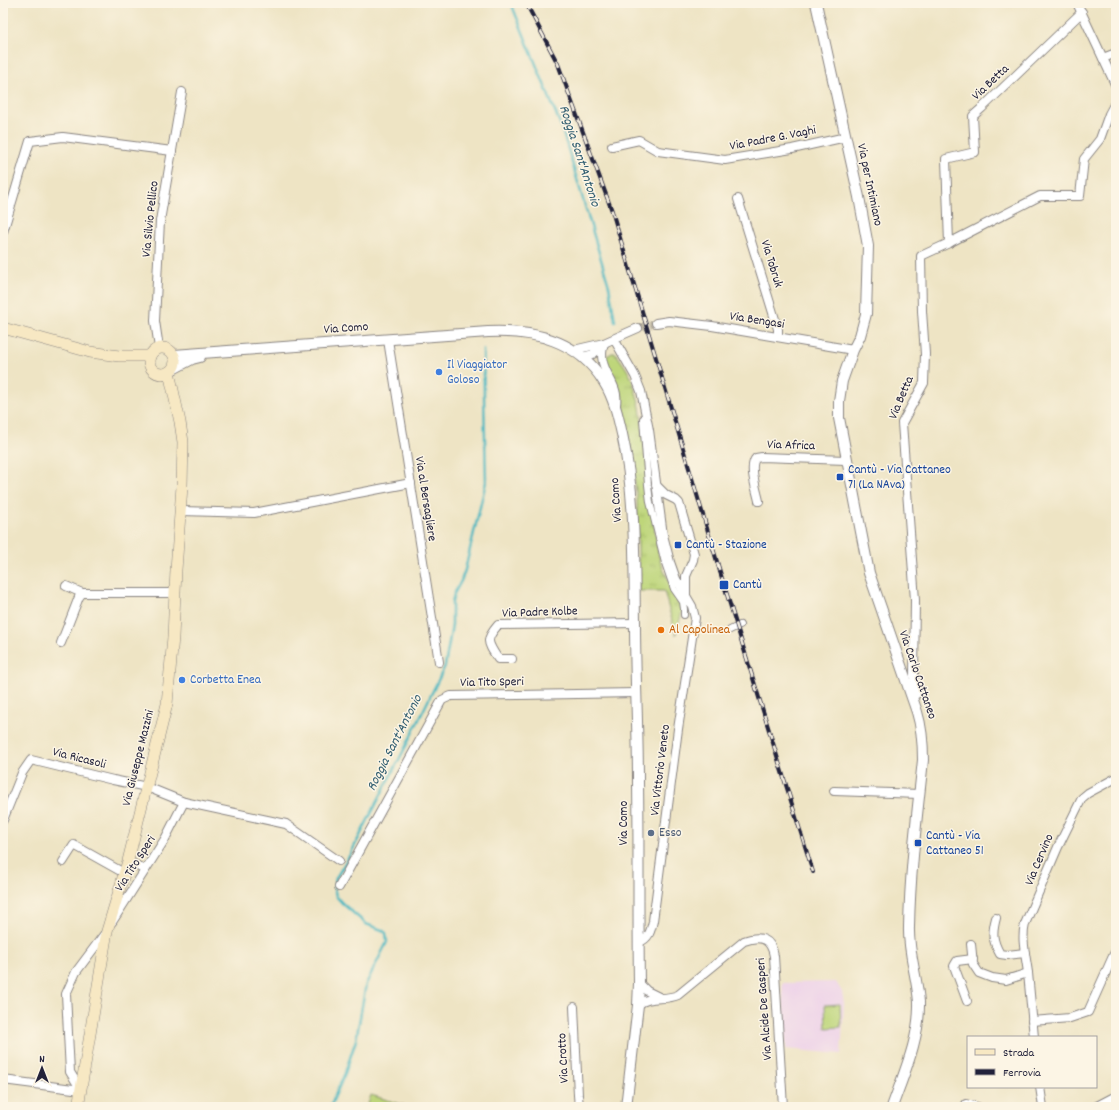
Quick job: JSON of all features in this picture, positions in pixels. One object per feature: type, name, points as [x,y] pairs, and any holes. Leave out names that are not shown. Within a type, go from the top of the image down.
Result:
[{"type":"main road","points":[[3,328],[83,350],[119,356],[150,356]]},
{"type":"main road","points":[[119,356],[155,371],[164,374],[171,370],[175,363],[174,355],[165,348],[159,348],[153,351],[150,356],[149,362],[155,371]]},
{"type":"main road","name":"Via Giuseppe Mazzini","points":[[78,1107],[107,931],[128,861],[167,704],[181,511],[183,442],[171,370]]},
{"type":"main road","name":"Via Giuseppe Mazzini","points":[[155,371],[178,411]]},
{"type":"street","name":"Via per Intimiano","points":[[816,3],[846,137],[868,246],[866,314],[860,336],[854,350]]},
{"type":"street","points":[[1077,3],[1116,86]]},
{"type":"street","name":"Via Betta","points":[[949,243],[946,159],[975,152],[973,116],[1082,12]]},
{"type":"street","points":[[1103,58],[1116,53]]},
{"type":"street","name":"Via Silvio Pellico","points":[[159,348],[155,321],[160,221],[182,92]]},
{"type":"street","name":"Via Betta","points":[[912,697],[918,693],[914,676],[915,600],[902,423],[924,383],[925,354],[922,311],[921,256],[1040,196],[1080,196],[1084,159],[1100,139],[1109,114],[1116,101]]},
{"type":"street","points":[[3,232],[30,141],[63,137],[172,151]]},
{"type":"street","name":"Via Padre G. Vaghi","points":[[612,146],[639,140],[658,150],[717,160],[730,160],[792,149],[846,137]]},
{"type":"street","name":"Via Tobruk","points":[[738,199],[778,330],[778,337]]},
{"type":"street","name":"Via Bengasi","points":[[656,323],[662,321],[682,322],[854,350]]},
{"type":"street","points":[[579,354],[593,354],[609,341],[638,328]]},
{"type":"street","name":"Via Como","points":[[174,355],[514,331],[538,335],[562,344],[579,354],[603,380],[611,393],[616,405],[627,456],[632,501],[637,693],[639,983],[638,1005],[626,1107]]},
{"type":"street","name":"Via al Bersagliere","points":[[388,340],[439,662]]},
{"type":"street","points":[[609,341],[602,352],[602,361],[603,367],[616,391],[616,405]]},
{"type":"street","points":[[609,341],[627,367],[639,396],[645,431],[650,502],[665,563],[674,589],[683,602],[684,615]]},
{"type":"street","name":"Via Vittorio Veneto","points":[[609,341],[635,376],[641,391],[649,430],[663,535],[676,579],[693,610],[695,618],[678,729],[653,921],[649,935],[646,939],[638,942]]},
{"type":"street","name":"Via Carlo Cattaneo","points":[[854,350],[842,381],[838,406],[846,460],[869,573],[920,720],[923,746],[923,760],[912,857],[909,926],[910,954],[918,989],[919,1004],[915,1039],[892,1107]]},
{"type":"street","name":"Via Como","points":[[171,370],[192,359],[237,351]]},
{"type":"street","name":"Via Africa","points":[[759,501],[752,470],[752,463],[756,458],[846,460]]},
{"type":"street","points":[[181,511],[254,513],[410,482]]},
{"type":"street","name":"Via Vittorio Veneto","points":[[656,485],[666,495],[679,503],[693,550],[693,560],[685,579],[686,598]]},
{"type":"street","points":[[66,586],[82,593],[175,593]]},
{"type":"street","points":[[61,644],[79,597],[82,593]]},
{"type":"street","name":"Via Padre Kolbe","points":[[512,658],[498,658],[490,646],[490,635],[498,624],[635,624]]},
{"type":"street","points":[[730,630],[740,625]]},
{"type":"street","name":"Via Tito Speri","points":[[339,887],[442,700],[451,696],[637,693]]},
{"type":"street","name":"Via Ricasoli","points":[[3,820],[22,773],[31,760],[147,787],[184,802]]},
{"type":"street","name":"Via Cervino","points":[[1034,1036],[1023,938],[1025,924],[1058,847],[1082,798],[1088,793],[1116,778]]},
{"type":"street","points":[[834,791],[919,794]]},
{"type":"street","points":[[184,802],[286,824],[339,861]]},
{"type":"street","name":"Via Tito Speri","points":[[81,1090],[70,1072],[66,994],[76,972],[107,931],[165,839],[184,802]]},
{"type":"street","points":[[63,862],[74,845],[124,873]]},
{"type":"street","points":[[128,861],[145,870]]},
{"type":"street","points":[[996,918],[993,932],[1000,954],[1007,955],[1025,953]]},
{"type":"street","name":"Via Alcide De Gasperi","points":[[638,1005],[645,999],[668,998],[678,995],[744,941],[763,938],[771,945],[774,956],[783,1107]]},
{"type":"street","points":[[971,944],[973,964],[979,973],[992,978],[1006,980],[1028,973]]},
{"type":"street","points":[[1032,1021],[1070,1018],[1088,1012],[1114,954]]},
{"type":"street","points":[[967,1001],[954,966],[957,961],[973,959]]},
{"type":"street","points":[[639,983],[646,991],[661,998]]},
{"type":"street","name":"Via Crotto","points":[[574,1007],[579,1107]]},
{"type":"street","points":[[3,1080],[81,1090]]},
{"type":"street","points":[[1040,1088],[1043,1107]]},
{"type":"street","points":[[1095,1107],[1116,1096]]},
{"type":"street","points":[[965,1107],[966,1104],[978,1107]]},
{"type":"shaded area","points":[[836,982],[842,992],[844,1003],[841,1054],[786,1049],[782,983]]},
{"type":"green space","points":[[612,353],[616,353],[632,379],[640,407],[659,557],[664,571],[681,603],[682,611],[676,635],[664,591],[639,591],[637,500],[622,394],[606,363],[607,356]]},
{"type":"green space","points":[[840,1004],[841,1027],[826,1028],[825,1005]]},
{"type":"green space","points":[[371,1095],[410,1107],[367,1107]]},
{"type":"waterway","name":"Roggia Sant'Antonio","points":[[511,3],[561,126],[609,286],[615,321]]},
{"type":"waterway","name":"Roggia Sant'Antonio","points":[[330,1107],[345,1073],[356,1040],[366,984],[387,942],[386,933],[366,924],[336,896],[334,888],[336,878],[351,853],[445,666],[452,625],[452,602],[465,570],[486,482],[483,350]]},
{"type":"tunnel","points":[[638,328],[656,323]]},
{"type":"railway","points":[[526,3],[558,64],[612,211],[724,585],[813,872]]},
{"type":"place","name":"Il Viaggiator Goloso","points":[[439,372]]},
{"type":"place","name":"Cantù - Via Cattaneo 71 (La NAva)","points":[[840,477]]},
{"type":"place","name":"Cantù - Stazione","points":[[678,545]]},
{"type":"place","name":"Cantù","points":[[724,585]]},
{"type":"place","name":"Al Capolinea","points":[[661,630]]},
{"type":"place","name":"Corbetta Enea","points":[[182,680]]},
{"type":"place","name":"Esso","points":[[651,833]]},
{"type":"place","name":"Cantù - Via Cattaneo 51","points":[[918,843]]}]
